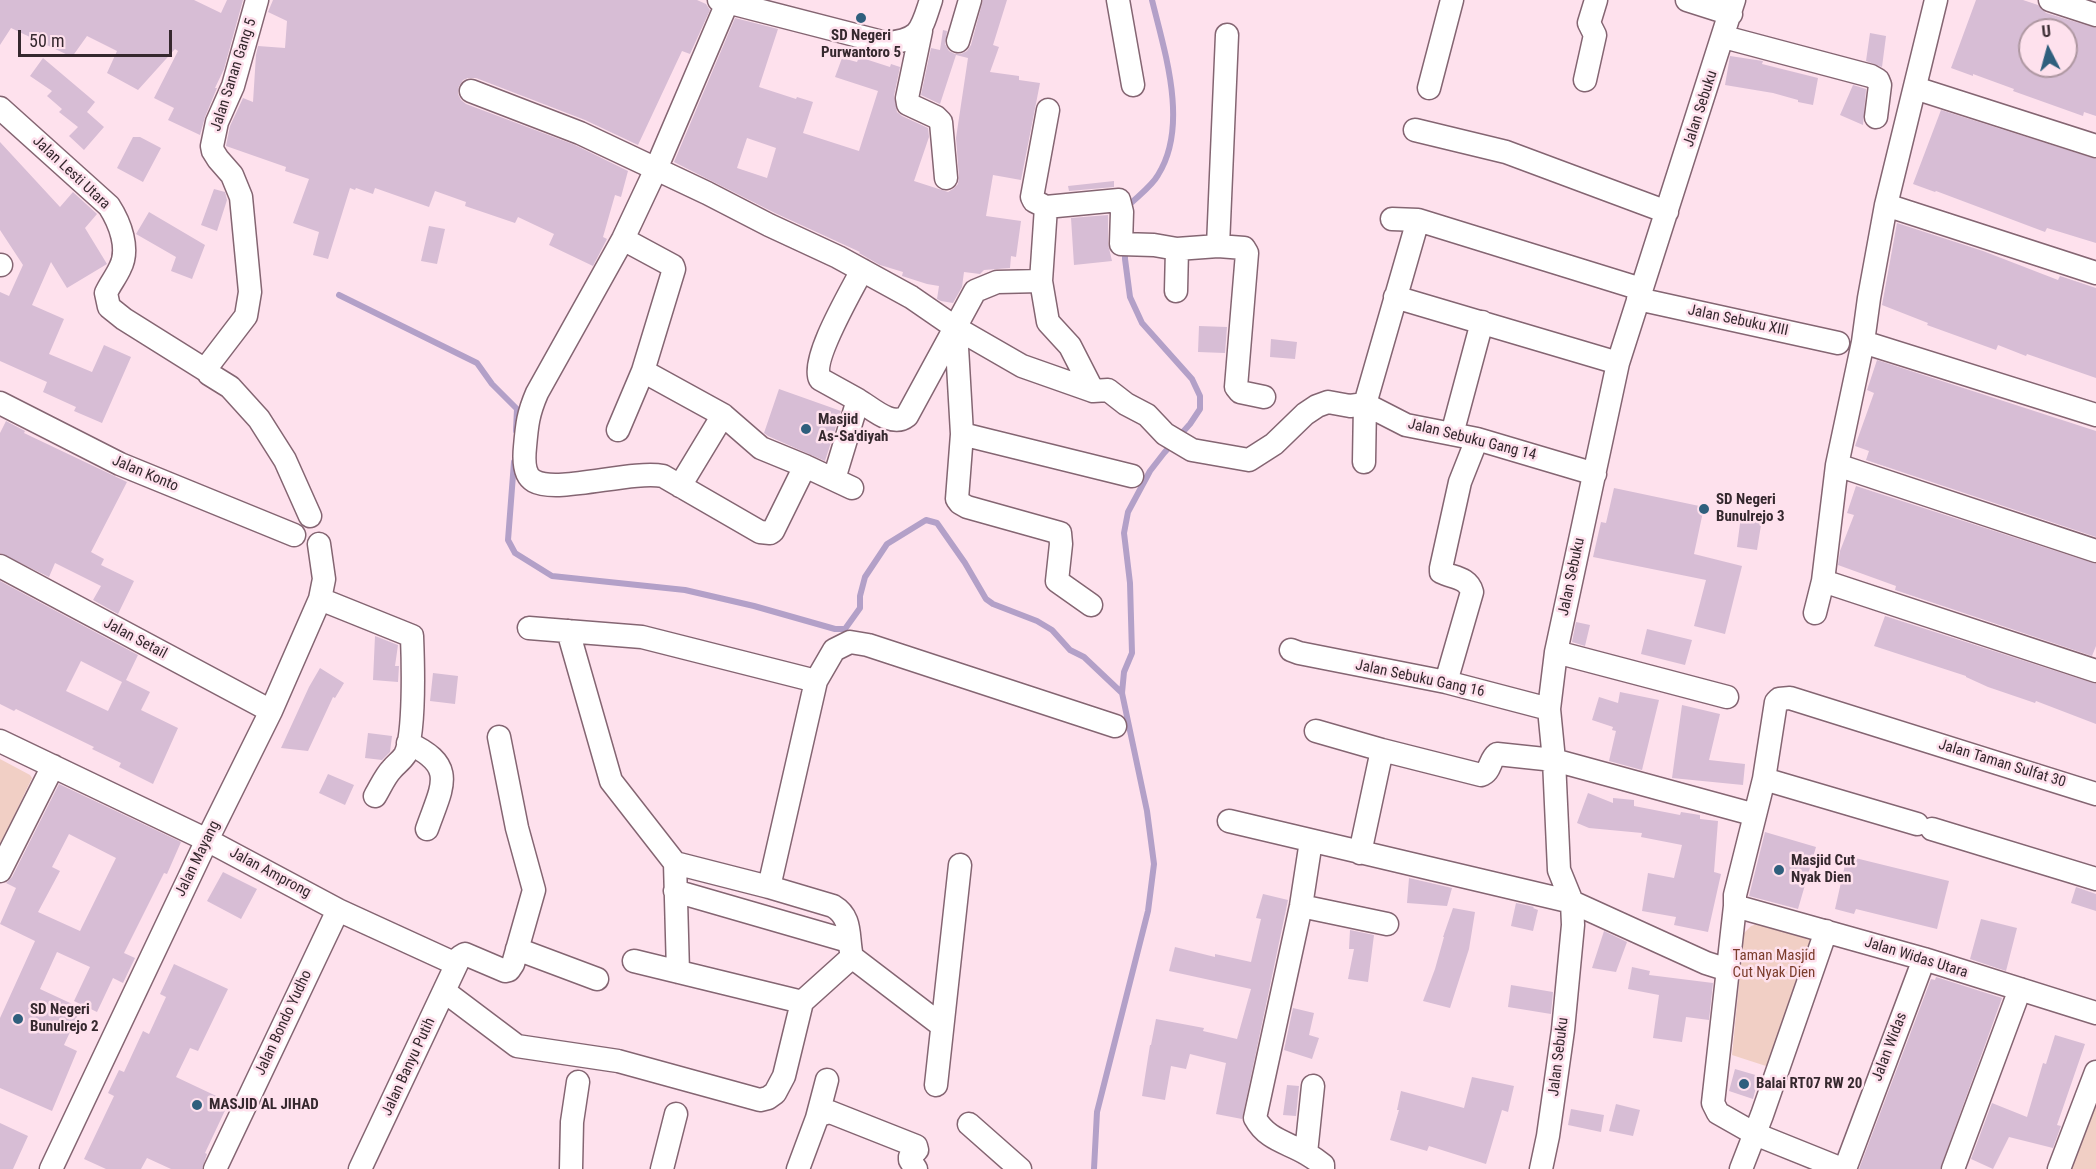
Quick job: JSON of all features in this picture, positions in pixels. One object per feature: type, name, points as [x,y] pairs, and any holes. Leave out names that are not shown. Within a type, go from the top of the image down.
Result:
[{"type":"street","name":"Jalan Sanan Gang 5","points":[[207,371],[209,362],[220,351],[246,315],[250,292],[241,197],[232,175],[213,151],[217,122],[233,86],[257,0]]},
{"type":"street","points":[[931,0],[921,31],[907,98],[908,104],[936,117],[941,122],[946,178]]},
{"type":"street","points":[[958,41],[970,0]]},
{"type":"street","points":[[1118,0],[1133,85]]},
{"type":"street","points":[[1429,88],[1452,0]]},
{"type":"street","points":[[1585,80],[1595,35],[1589,23],[1596,0]]},
{"type":"street","points":[[1687,0],[1733,7]]},
{"type":"street","points":[[1815,612],[1823,581],[1837,465],[1863,342],[1886,205],[1936,0]]},
{"type":"street","points":[[2050,0],[2096,15]]},
{"type":"street","points":[[805,466],[776,527],[770,533],[760,532],[663,476],[551,485],[534,482],[529,477],[525,466],[528,415],[537,393],[623,239],[656,169],[723,1],[886,44],[903,42],[921,31]]},
{"type":"street","name":"Jalan Sebuku","points":[[1541,1169],[1563,1030],[1573,925],[1572,902],[1559,870],[1554,760],[1549,710],[1556,652],[1618,363],[1733,7]]},
{"type":"street","points":[[1218,246],[1227,35]]},
{"type":"street","points":[[1724,37],[1871,76],[1878,80],[1880,85],[1876,117]]},
{"type":"street","points":[[1915,88],[2096,146]]},
{"type":"street","points":[[471,91],[580,133],[656,169],[862,270],[911,297],[956,328],[1022,366],[1093,391]]},
{"type":"street","name":"Jalan Lesti Utara","points":[[0,108],[109,206],[116,218],[125,251],[120,269],[106,293],[109,307],[230,387],[259,419],[285,460],[310,516]]},
{"type":"street","points":[[1048,110],[1032,197],[1034,201],[1046,207],[1119,200],[1122,212],[1121,244],[1154,245],[1177,249],[1218,246],[1244,248],[1247,253],[1236,387],[1240,392],[1263,397]]},
{"type":"street","points":[[1415,130],[1506,152],[1667,212]]},
{"type":"street","points":[[1886,205],[2096,273]]},
{"type":"street","points":[[1046,207],[1041,281],[1048,322],[1070,346],[1093,391]]},
{"type":"street","name":"Jalan Sebuku XIII","points":[[1392,219],[1418,219],[1639,294],[1838,343]]},
{"type":"street","points":[[1364,462],[1365,404],[1418,219]]},
{"type":"street","points":[[618,430],[644,371],[674,269],[673,266],[623,239]]},
{"type":"street","points":[[1176,291],[1177,249]]},
{"type":"street","points":[[862,270],[828,337],[817,369],[820,379],[895,421],[907,416],[975,291],[997,282],[1041,281]]},
{"type":"street","points":[[1395,297],[1618,363]]},
{"type":"street","points":[[1452,434],[1482,322]]},
{"type":"street","points":[[956,328],[962,434],[956,494],[960,504],[1060,533],[1057,581],[1091,605]]},
{"type":"street","points":[[1863,342],[2096,416]]},
{"type":"street","points":[[644,371],[723,415],[761,448],[843,483],[858,400]]},
{"type":"street","name":"Jalan Sebuku Gang 14","points":[[1093,391],[1108,390],[1126,404],[1147,415],[1165,434],[1192,450],[1249,460],[1274,444],[1305,414],[1328,402],[1350,406],[1365,404],[1406,425],[1477,439],[1595,474]]},
{"type":"street","name":"Jalan Konto","points":[[0,403],[120,464],[294,535]]},
{"type":"street","points":[[680,486],[723,415]]},
{"type":"street","points":[[962,434],[1132,476]]},
{"type":"street","points":[[1446,682],[1472,592],[1466,581],[1441,572],[1441,568],[1460,482],[1477,439]]},
{"type":"street","points":[[1837,465],[2096,551]]},
{"type":"street","points":[[310,516],[319,519],[324,527],[324,536],[319,544],[304,546],[294,535],[297,522],[310,516]]},
{"type":"street","name":"Jalan Mayang","points":[[51,1169],[207,840],[271,711],[320,599],[324,579],[319,544]]},
{"type":"street","name":"Jalan Setail","points":[[0,566],[271,711]]},
{"type":"street","points":[[1823,581],[2096,671]]},
{"type":"street","points":[[320,599],[412,636],[413,679],[405,756],[391,769],[375,796]]},
{"type":"street","points":[[529,628],[642,636],[816,681]]},
{"type":"street","points":[[444,992],[478,1015],[516,1046],[618,1061],[760,1100],[775,1093],[784,1076],[802,1002],[850,949],[848,924],[842,912],[833,906],[675,863],[611,782],[568,631]]},
{"type":"street","points":[[769,887],[816,681],[834,650],[850,642],[868,645],[1114,726]]},
{"type":"street","name":"Jalan Sebuku Gang 16","points":[[1292,650],[1446,682],[1549,710]]},
{"type":"street","points":[[1556,652],[1727,697]]},
{"type":"street","name":"Jalan Taman Sulfat 30","points":[[1764,779],[1776,702],[1784,698],[2096,793]]},
{"type":"street","points":[[1316,730],[1382,750],[1481,775],[1488,771],[1493,756],[1497,754],[1554,760],[1752,814]]},
{"type":"street","points":[[456,964],[465,954],[507,971],[512,968],[534,888],[517,828],[500,737]]},
{"type":"street","name":"Jalan Amprong","points":[[0,741],[207,840],[338,909],[456,964]]},
{"type":"street","points":[[408,743],[431,756],[441,770],[442,786],[427,829]]},
{"type":"street","points":[[1360,853],[1382,750]]},
{"type":"street","points":[[0,871],[53,766]]},
{"type":"street","points":[[1764,779],[2096,879]]},
{"type":"street","name":"Jalan Widas","points":[[1764,779],[1734,895],[1735,906],[1713,1103],[1718,1113],[1755,1134],[1843,1169],[1924,959]]},
{"type":"street","points":[[1229,821],[1572,902],[1706,963],[1728,970]]},
{"type":"street","points":[[1311,841],[1301,906],[1255,1118],[1261,1129],[1273,1138],[1306,1153],[1323,1165],[1323,1169]]},
{"type":"street","points":[[675,863],[678,972]]},
{"type":"street","points":[[936,1084],[960,865]]},
{"type":"street","points":[[675,891],[850,949],[942,1025]]},
{"type":"street","points":[[1301,906],[1387,924]]},
{"type":"street","name":"Jalan Widas Utara","points":[[1735,906],[1924,959],[2096,1013]]},
{"type":"street","name":"Jalan Bondo Yudho","points":[[215,1169],[338,909]]},
{"type":"street","points":[[1741,1169],[1826,931]]},
{"type":"street","points":[[517,949],[597,979]]},
{"type":"street","points":[[634,961],[802,1002]]},
{"type":"street","name":"Jalan Banyu Putih","points":[[360,1169],[456,964]]},
{"type":"street","points":[[1953,1169],[2020,989]]},
{"type":"street","points":[[2059,1169],[2096,1072]]},
{"type":"street","points":[[798,1169],[817,1118],[827,1080]]},
{"type":"street","points":[[572,1169],[572,1122],[578,1082]]},
{"type":"street","points":[[1306,1153],[1313,1086]]},
{"type":"street","points":[[817,1118],[830,1112],[916,1146],[917,1150],[910,1156],[916,1169]]},
{"type":"street","points":[[662,1169],[676,1114]]},
{"type":"street","points":[[969,1124],[1020,1169]]},
{"type":"green space","points":[[0,759],[32,778],[0,846]]},
{"type":"green space","name":"Taman Masjid Cut Nyak Dien","points":[[1760,923],[1810,938],[1814,944],[1769,1067],[1732,1055],[1744,933],[1751,926]]},
{"type":"green space","points":[[2096,1093],[2096,1169],[2068,1169]]},
{"type":"building","points":[[0,0],[194,0],[221,13],[227,0],[243,0],[224,69],[215,88],[217,88],[200,135],[168,120],[174,108],[154,98],[178,51],[175,49],[138,90],[107,73],[117,51],[87,36],[72,57],[11,28],[0,45]]},
{"type":"building","points":[[273,0],[697,0],[706,4],[710,10],[690,54],[682,51],[638,145],[585,120],[476,78],[463,80],[459,86],[458,94],[466,104],[575,145],[628,171],[621,197],[615,195],[603,237],[607,239],[593,266],[549,245],[554,234],[518,217],[515,223],[465,206],[466,202],[435,191],[429,207],[375,188],[373,194],[350,188],[328,259],[313,255],[319,232],[293,223],[309,179],[285,171],[286,167],[226,146],[230,126],[243,98],[253,102],[258,46],[285,48],[287,21],[268,12]]},
{"type":"building","points":[[983,0],[1007,0],[993,45],[999,47],[990,72],[1019,76],[1019,80],[1040,83],[1021,180],[993,175],[986,216],[1021,221],[1016,257],[1011,256],[1010,268],[984,270],[980,274],[964,272],[962,287],[953,303],[937,299],[939,286],[902,276],[903,272],[880,265],[860,252],[775,213],[674,162],[735,18],[778,29],[759,87],[813,102],[803,133],[859,151],[878,91],[835,77],[842,58],[857,62],[859,57],[890,67],[891,64],[900,67],[894,96],[897,112],[928,128],[929,137],[914,181],[948,192],[958,184],[956,138],[968,58],[956,55],[940,104],[921,95],[931,48],[940,50],[943,30],[947,31],[945,44],[949,51],[961,54],[971,45]],"holes":[[[747,138],[776,148],[767,178],[737,168]]]},
{"type":"building","points":[[1976,0],[2023,0],[2038,5],[2046,13],[2063,18],[2018,18],[2018,78],[2078,78],[2078,23],[2096,28],[2096,116],[2084,112],[2083,116],[1973,74],[1973,76],[1951,68]]},
{"type":"building","points":[[1870,33],[1886,36],[1882,67],[1866,61]]},
{"type":"building","points":[[1730,56],[1763,61],[1762,64],[1818,78],[1813,105],[1773,93],[1725,85]]},
{"type":"building","points":[[43,58],[95,102],[87,112],[104,127],[84,150],[69,136],[78,127],[59,112],[62,109],[47,96],[52,91],[30,76]]},
{"type":"building","points":[[1853,85],[1866,89],[1863,125],[1840,115]]},
{"type":"building","points":[[1941,110],[2096,159],[2096,243],[2047,228],[2045,232],[1913,184]]},
{"type":"building","points":[[133,137],[140,137],[161,148],[143,182],[117,168]]},
{"type":"building","points":[[0,142],[60,207],[73,192],[97,214],[85,228],[107,264],[67,288],[51,262],[32,305],[64,319],[49,354],[92,372],[104,345],[131,357],[102,423],[74,411],[76,407],[43,392],[47,382],[0,361],[0,292],[9,296],[23,265],[0,230]]},
{"type":"building","points":[[1114,181],[1114,187],[1069,191],[1068,186]]},
{"type":"building","points":[[214,189],[225,192],[227,200],[217,231],[201,225]]},
{"type":"building","points":[[149,212],[205,245],[192,279],[171,271],[176,257],[136,234]]},
{"type":"building","points":[[1108,215],[1108,244],[1112,261],[1074,265],[1071,218]]},
{"type":"building","points":[[1897,223],[1983,251],[2058,280],[2060,276],[2096,288],[2096,378],[1998,345],[1996,350],[1927,325],[1928,323],[1882,305]]},
{"type":"building","points":[[429,226],[445,229],[437,264],[421,261]]},
{"type":"building","points":[[1199,326],[1227,327],[1225,353],[1198,352]]},
{"type":"building","points":[[1271,339],[1297,342],[1295,359],[1270,357]]},
{"type":"building","points":[[1877,360],[2096,431],[2096,537],[1866,460],[1869,451],[1855,446],[1874,393],[1867,390]]},
{"type":"building","name":"Masjid As-Sa'diyah","points":[[779,389],[841,411],[825,461],[764,433]]},
{"type":"building","points":[[6,421],[25,431],[24,433],[127,482],[91,552],[104,559],[101,565],[134,581],[118,614],[93,600],[101,586],[55,563],[49,577],[0,553],[0,433]]},
{"type":"building","points":[[1856,486],[2096,564],[2096,646],[2092,656],[1895,590],[1896,586],[1838,565],[1840,551],[1854,515],[1847,513]]},
{"type":"building","points":[[1614,488],[1704,507],[1694,554],[1742,566],[1725,634],[1694,626],[1706,580],[1593,557],[1601,522],[1606,523]]},
{"type":"building","points":[[1741,516],[1762,519],[1757,550],[1737,547]]},
{"type":"building","points":[[0,581],[138,655],[126,680],[150,692],[141,710],[178,728],[153,784],[119,767],[121,763],[92,749],[94,747],[16,709],[14,711],[0,704]],"holes":[[[81,661],[122,682],[108,711],[66,691]]]},
{"type":"building","points":[[1885,616],[2096,684],[2096,724],[2036,701],[2035,703],[1988,687],[1966,676],[1874,646]]},
{"type":"building","points":[[1576,622],[1590,625],[1585,646],[1572,642]]},
{"type":"building","points":[[1647,629],[1692,640],[1685,665],[1641,654]]},
{"type":"building","points":[[375,636],[398,645],[395,666],[399,666],[398,682],[373,680]]},
{"type":"building","points":[[320,668],[344,683],[335,698],[333,697],[308,751],[281,748],[309,687]]},
{"type":"building","points":[[433,673],[458,676],[455,704],[430,701]]},
{"type":"building","points":[[1620,692],[1659,700],[1642,770],[1609,761],[1616,731],[1612,730],[1613,727],[1592,720],[1599,697],[1618,703]]},
{"type":"building","points":[[1682,705],[1720,714],[1709,760],[1745,764],[1743,785],[1672,778]]},
{"type":"building","points":[[368,733],[392,736],[390,752],[382,760],[365,758]]},
{"type":"building","points":[[328,774],[354,785],[345,805],[319,793]]},
{"type":"building","points":[[59,784],[181,842],[167,874],[164,873],[124,953],[135,958],[123,983],[113,978],[97,1012],[74,1001],[90,967],[57,952],[40,989],[81,1008],[64,1045],[77,1051],[52,1111],[0,1088],[0,1018],[35,941],[0,924],[16,888],[6,883],[12,877]],"holes":[[[69,834],[116,858],[80,931],[38,912],[60,871],[52,867]]]},
{"type":"building","points":[[1588,793],[1613,803],[1613,798],[1634,800],[1634,806],[1680,815],[1681,812],[1700,815],[1700,819],[1718,821],[1714,872],[1721,874],[1708,932],[1674,925],[1676,917],[1642,911],[1648,873],[1674,878],[1682,845],[1641,837],[1642,833],[1589,828],[1577,823]]},
{"type":"building","name":"Masjid Cut Nyak Dien","points":[[1765,832],[1816,847],[1798,909],[1749,896]]},
{"type":"building","points":[[1847,856],[1949,881],[1937,929],[1856,909],[1854,914],[1835,909]]},
{"type":"building","points":[[223,872],[257,889],[241,919],[207,901]]},
{"type":"building","points":[[1409,878],[1452,888],[1447,906],[1407,903]]},
{"type":"building","points":[[2076,887],[2096,894],[2096,911],[2071,903]]},
{"type":"building","points":[[1263,894],[1288,900],[1242,1119],[1216,1114],[1226,1063],[1190,1054],[1186,1069],[1171,1066],[1165,1100],[1142,1096],[1156,1019],[1204,1028],[1203,1031],[1237,1039],[1251,989],[1169,971],[1175,947],[1215,957],[1215,954],[1251,962],[1261,919],[1256,918]]},
{"type":"building","points":[[1516,903],[1538,910],[1533,931],[1511,926]]},
{"type":"building","points":[[1453,908],[1475,912],[1469,949],[1450,1008],[1423,1001]]},
{"type":"building","points":[[1981,919],[2017,928],[2006,971],[1970,959]]},
{"type":"building","points":[[1350,930],[1374,935],[1368,982],[1348,979],[1354,949],[1349,949]]},
{"type":"building","points":[[1604,931],[1627,942],[1616,972],[1592,968]]},
{"type":"building","points":[[174,964],[228,989],[198,1051],[190,1048],[176,1077],[229,1102],[205,1153],[207,1154],[202,1169],[171,1169],[147,1158],[141,1169],[106,1169],[84,1159],[114,1096],[108,1093],[119,1070],[124,1072],[143,1031],[149,1034],[166,997],[160,994]]},
{"type":"building","points":[[1632,967],[1650,971],[1649,975],[1713,983],[1709,1020],[1686,1017],[1682,1042],[1653,1038],[1659,995],[1628,989]]},
{"type":"building","points":[[1936,977],[2002,998],[1940,1169],[1859,1169],[1931,979],[1935,980]]},
{"type":"building","points":[[1511,985],[1553,992],[1551,1014],[1508,1007]]},
{"type":"building","points":[[1293,1008],[1314,1013],[1309,1035],[1319,1038],[1312,1059],[1284,1050]]},
{"type":"building","points":[[2055,1035],[2085,1044],[2057,1125],[2061,1126],[2053,1148],[2009,1137],[1993,1169],[1971,1159],[1992,1103],[2027,1117],[2043,1063],[2046,1064]]},
{"type":"building","name":"Balai RT07 RW 20","points":[[1735,1069],[1759,1076],[1753,1099],[1729,1091]]},
{"type":"building","points":[[1472,1077],[1514,1086],[1508,1112],[1502,1110],[1486,1164],[1429,1146],[1427,1151],[1390,1140],[1399,1110],[1397,1110],[1401,1091],[1464,1108]]},
{"type":"building","points":[[1287,1085],[1299,1086],[1296,1116],[1283,1115]]},
{"type":"building","points":[[1616,1104],[1640,1110],[1633,1136],[1609,1131]]},
{"type":"building","points":[[1571,1109],[1604,1115],[1601,1132],[1568,1125]]},
{"type":"building","points":[[0,1123],[28,1136],[13,1169],[0,1169]]},
{"type":"waterway","points":[[1129,209],[1129,205],[1149,187],[1158,175],[1167,156],[1172,134],[1172,89],[1152,0]]},
{"type":"waterway","points":[[1094,1169],[1097,1112],[1148,911],[1154,864],[1147,811],[1122,693],[1124,672],[1132,653],[1130,583],[1124,533],[1128,512],[1150,471],[1200,409],[1200,396],[1192,379],[1142,323],[1130,297],[1125,249]]},
{"type":"waterway","points":[[339,295],[477,363],[492,384],[517,409],[516,431]]},
{"type":"waterway","points":[[514,462],[508,540],[515,553],[552,576],[685,590],[754,606],[835,629],[845,629],[860,608],[860,596],[865,577],[887,544],[926,520],[937,523],[965,563],[986,599],[1052,630],[1070,650],[1084,657],[1122,693]]},
{"type":"place","name":"SD Negeri Purwantoro 5","points":[[861,18]]},
{"type":"place","name":"Masjid As-Sa'diyah","points":[[806,429]]},
{"type":"place","name":"SD Negeri Bunulrejo 3","points":[[1704,509]]},
{"type":"place","name":"Masjid Cut Nyak Dien","points":[[1779,870]]},
{"type":"place","name":"SD Negeri Bunulrejo 2","points":[[18,1019]]},
{"type":"place","name":"Balai RT07 RW 20","points":[[1744,1084]]},
{"type":"place","name":"MASJID AL JIHAD","points":[[197,1105]]}]
